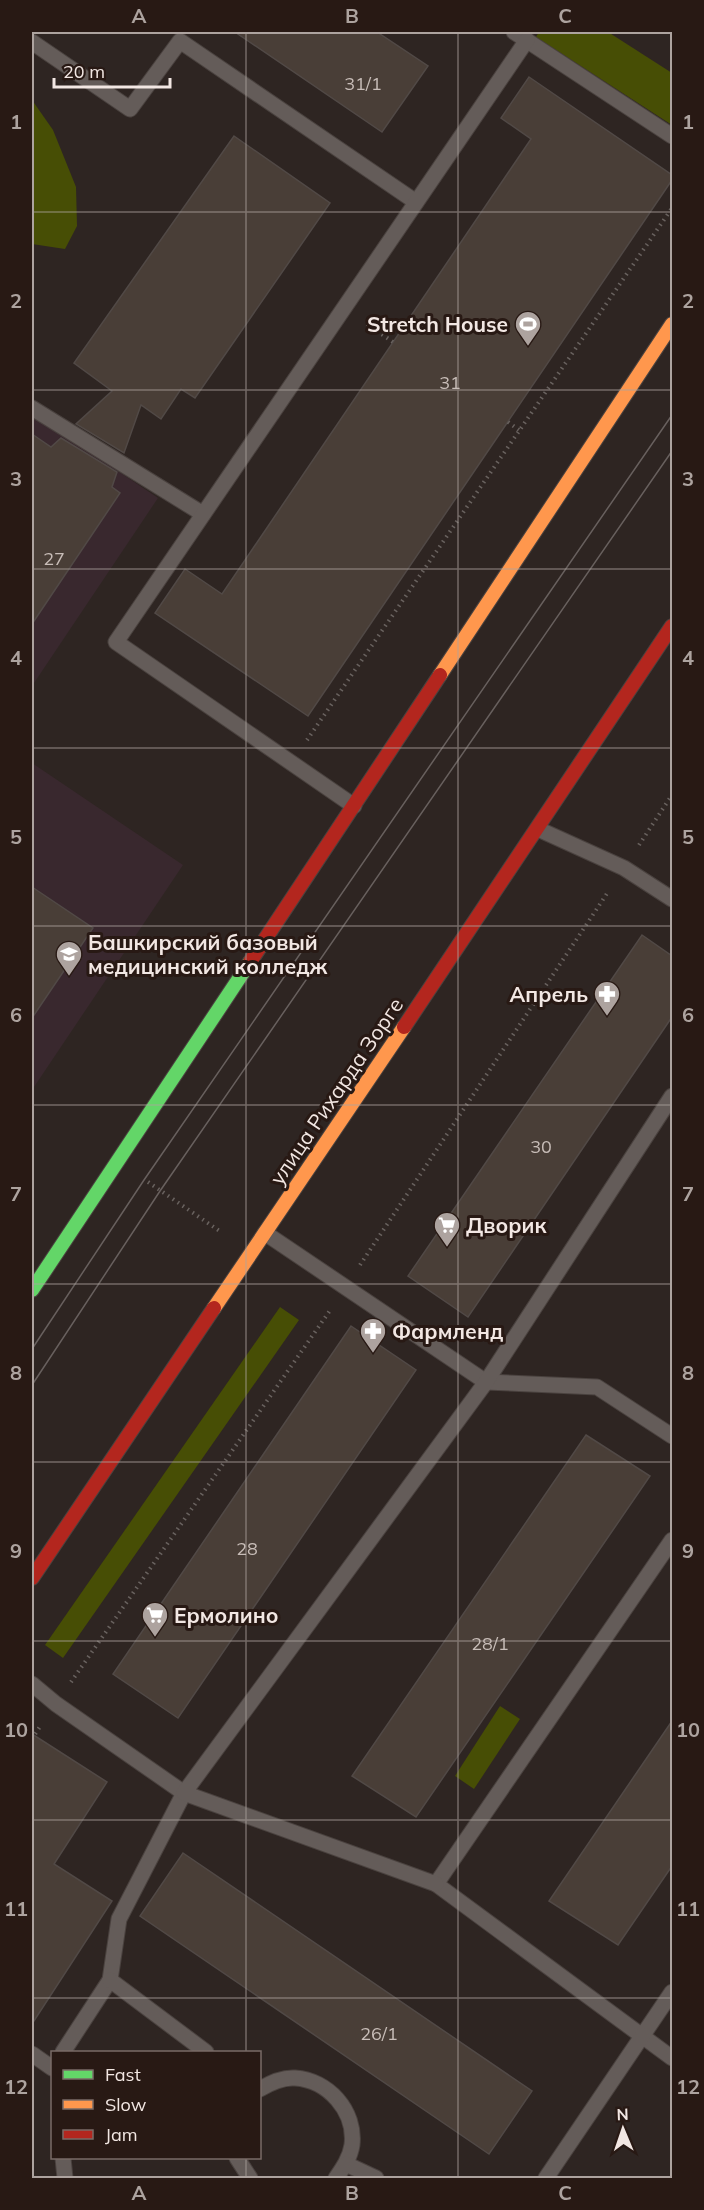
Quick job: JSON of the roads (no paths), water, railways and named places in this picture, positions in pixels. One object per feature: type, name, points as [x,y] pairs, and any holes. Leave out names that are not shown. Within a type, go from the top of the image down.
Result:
[{"type":"street","points":[[32,1290],[672,324]]},
{"type":"street","name":"улица Рихарда Зорге","points":[[32,1578],[538,830],[672,626]]},
{"type":"lane","points":[[514,32],[672,136]]},
{"type":"lane","points":[[354,806],[116,642],[527,40]]},
{"type":"lane","points":[[32,42],[130,109],[180,41],[416,202]]},
{"type":"lane","points":[[32,408],[203,514]]},
{"type":"lane","points":[[538,830],[624,868],[672,899]]},
{"type":"lane","points":[[64,2051],[110,1980],[119,1919],[184,1793],[486,1382],[672,1096]]},
{"type":"lane","points":[[265,1233],[486,1382],[597,1387],[672,1436]]},
{"type":"lane","points":[[435,1884],[672,1539]]},
{"type":"lane","points":[[32,1684],[56,1704],[184,1793],[435,1884],[672,2058]]},
{"type":"lane","points":[[110,1980],[205,2051]]},
{"type":"lane","points":[[546,2178],[644,2037],[672,1992]]},
{"type":"lane","points":[[32,2054],[51,2067]]},
{"type":"lane","points":[[261,2088],[274,2081],[293,2078],[313,2082],[330,2091],[343,2106],[351,2125],[352,2145],[346,2164],[336,2178]]},
{"type":"lane","points":[[63,2159],[65,2178]]},
{"type":"lane","points":[[238,2159],[250,2178]]},
{"type":"lane","points":[[346,2164],[376,2178]]},
{"type":"tram line","points":[[32,1349],[144,1180],[672,415]]},
{"type":"tram line","points":[[32,1385],[160,1191],[672,451]]},
{"type":"place","name":"Stretch House","points":[[528,347]]},
{"type":"place","name":"Башкирский базовый медицинский колледж","points":[[69,977]]},
{"type":"place","name":"Апрель","points":[[607,1017]]},
{"type":"place","name":"Дворик","points":[[447,1248]]},
{"type":"place","name":"Фармленд","points":[[373,1354]]},
{"type":"place","name":"Ермолино","points":[[155,1638]]}]
